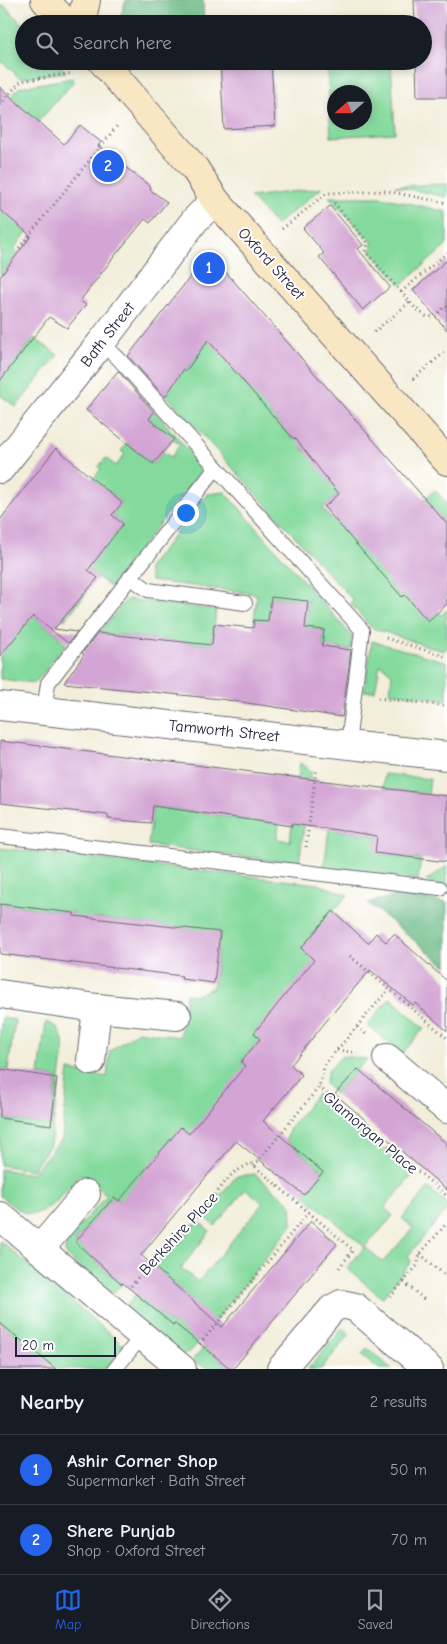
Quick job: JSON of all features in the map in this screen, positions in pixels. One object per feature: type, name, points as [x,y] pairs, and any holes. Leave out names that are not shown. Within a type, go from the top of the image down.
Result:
[{"type":"main road","points":[[45,0],[59,15]]},
{"type":"main road","points":[[83,15],[86,0]]},
{"type":"main road","name":"Oxford Street","points":[[110,70],[196,170],[215,200],[447,461]]},
{"type":"street","name":"Bath Street","points":[[0,469],[101,343],[195,220],[215,200]]},
{"type":"street","name":"Tamworth Street","points":[[0,706],[447,756]]},
{"type":"street","points":[[0,994],[97,1008],[177,1016]]},
{"type":"street","points":[[91,1061],[97,1008]]},
{"type":"street","points":[[387,1058],[447,1110]]},
{"type":"street","points":[[40,1249],[86,1194]]},
{"type":"street","points":[[0,1216],[181,1369]]},
{"type":"street","points":[[281,1369],[332,1309],[341,1304],[355,1308],[429,1369]]},
{"type":"lane","points":[[101,343],[118,358],[362,630],[348,744]]},
{"type":"lane","points":[[44,710],[48,683],[216,468]]},
{"type":"lane","points":[[130,577],[148,590],[245,603]]},
{"type":"lane","points":[[0,836],[440,888]]},
{"type":"lane","points":[[115,1369],[142,1336]]},
{"type":"path","points":[[3,100],[20,81],[73,73]]},
{"type":"path","points":[[19,248],[119,124]]},
{"type":"path","points":[[259,249],[326,193],[386,191],[447,204]]},
{"type":"path","points":[[334,203],[368,243],[366,251],[410,302],[426,316],[434,317],[447,307]]},
{"type":"path","points":[[401,292],[447,253]]},
{"type":"path","points":[[373,332],[410,302]]},
{"type":"path","points":[[407,385],[447,350]]},
{"type":"path","points":[[362,630],[447,657]]},
{"type":"path","points":[[354,696],[447,706]]},
{"type":"path","points":[[306,849],[314,784]]},
{"type":"path","points":[[350,956],[447,1038]]},
{"type":"path","name":"Glamorgan Place","points":[[254,1166],[319,1087],[325,1064],[388,990]]},
{"type":"path","name":"Glamorgan Place","points":[[319,1087],[447,1196]]},
{"type":"path","name":"Berkshire Place","points":[[111,1309],[165,1244],[176,1240],[233,1173],[251,1162],[254,1166]]},
{"type":"path","points":[[254,1166],[353,1250],[339,1268]]},
{"type":"path","points":[[181,1369],[309,1212]]},
{"type":"path","points":[[389,1300],[418,1266],[420,1254],[447,1222]]},
{"type":"path","points":[[442,1228],[447,1232]]},
{"type":"path","points":[[420,1254],[447,1277]]},
{"type":"path","points":[[404,1282],[426,1302]]},
{"type":"green space","points":[[126,0],[203,0],[204,15],[121,15]]},
{"type":"green space","points":[[0,6],[5,6],[15,17],[15,70],[64,70],[66,72],[20,78],[0,60]]},
{"type":"green space","points":[[327,70],[392,70],[395,133],[331,137],[331,130],[372,130],[372,85],[328,85]]},
{"type":"green space","points":[[73,78],[75,80],[38,122],[11,97],[20,87]]},
{"type":"green space","points":[[447,184],[447,197],[395,186]]},
{"type":"green space","points":[[322,188],[276,225],[250,197]]},
{"type":"green space","points":[[329,197],[382,197],[447,212],[447,245],[401,285],[371,251],[372,242]]},
{"type":"green space","points":[[52,200],[14,249],[19,253],[1,275],[0,210],[5,214]]},
{"type":"green space","points":[[213,334],[253,369],[242,380],[250,390],[263,379],[271,414],[293,439],[306,429],[313,435],[301,446],[308,455],[348,486],[322,508],[333,521],[335,520],[348,535],[417,562],[390,585],[401,598],[447,558],[438,612],[441,615],[447,610],[447,619],[445,621],[447,623],[447,648],[443,651],[372,628],[350,603],[353,600],[166,395],[177,364],[186,371]]},
{"type":"green space","points":[[34,338],[58,355],[16,407],[0,395],[0,380]]},
{"type":"green space","points":[[153,409],[203,468],[110,587],[76,560],[65,574],[87,592],[65,620],[44,605],[34,617],[66,644],[35,683],[0,679],[0,646],[81,509],[114,536],[123,524],[112,515],[122,503],[93,479],[101,469],[98,467],[106,458],[116,466],[125,454],[121,451],[127,443],[153,464],[163,452],[171,457],[180,445],[147,417]]},
{"type":"green space","points":[[435,490],[447,504],[447,520],[445,522],[427,502],[391,528]]},
{"type":"green space","points":[[225,492],[352,636],[351,650],[337,648],[335,663],[321,661],[324,630],[263,627],[263,621],[254,620],[257,594],[151,581],[148,568],[207,494]],"holes":[[[271,597],[308,601],[305,628],[268,624]]]},
{"type":"green space","points":[[127,599],[216,610],[212,645],[99,633]]},
{"type":"green space","points":[[372,641],[447,662],[447,700],[390,692],[392,674],[380,665],[375,691],[364,691]]},
{"type":"green space","points":[[300,763],[307,767],[311,773],[299,864],[148,845],[153,806],[279,824],[277,839],[290,841]]},
{"type":"green space","points":[[384,774],[430,779],[428,794],[383,788]]},
{"type":"green space","points":[[329,829],[377,836],[375,853],[421,859],[418,880],[324,869]]},
{"type":"green space","points":[[0,848],[318,884],[348,895],[301,948],[315,960],[260,1039],[241,1062],[246,1066],[206,1149],[181,1127],[120,1201],[113,1197],[75,1242],[122,1284],[111,1295],[70,1259],[65,1252],[66,1242],[107,1195],[81,1174],[57,1201],[49,1207],[34,1214],[26,1213],[0,1196],[0,1169],[31,1174],[62,1139],[69,1070],[107,1077],[110,1051],[138,1031],[180,1037],[186,994],[197,995],[212,988],[214,983],[220,933],[93,918],[72,935],[74,913],[0,904]]},
{"type":"green space","points":[[447,866],[447,889],[426,881]]},
{"type":"green space","points":[[402,894],[447,903],[447,967],[368,903]]},
{"type":"green space","points":[[390,998],[424,1028],[402,1054],[367,1025]]},
{"type":"green space","points":[[2,1018],[15,1020],[8,1070],[0,1069]]},
{"type":"green space","points":[[46,1022],[58,1029],[63,1041],[64,1051],[50,1145],[32,1170],[0,1165],[0,1118],[51,1125],[57,1078],[39,1075]]},
{"type":"green space","points":[[342,1056],[367,1059],[335,1094],[325,1084],[328,1071]]},
{"type":"green space","points":[[317,1094],[413,1175],[385,1207],[393,1216],[365,1247],[304,1195],[323,1171],[286,1140],[290,1128]]},
{"type":"green space","points":[[255,1174],[291,1204],[292,1225],[191,1351],[181,1355],[124,1308],[136,1294],[173,1325],[193,1301],[153,1266],[169,1247],[178,1245],[198,1221],[210,1231],[181,1268],[198,1282],[263,1203],[246,1189],[215,1226],[203,1215],[237,1176]]},
{"type":"green space","points":[[428,1188],[447,1203],[447,1209],[408,1256],[411,1262],[382,1298],[347,1268],[365,1247],[383,1262],[413,1228],[402,1218]]},
{"type":"green space","points":[[0,1241],[125,1347],[106,1369],[55,1369],[0,1322]]},
{"type":"green space","points":[[343,1328],[350,1334],[321,1369],[308,1369]]},
{"type":"green space","points":[[204,1347],[231,1369],[209,1368],[196,1362],[193,1359]]},
{"type":"green space","points":[[367,1348],[392,1369],[379,1369],[362,1355]]},
{"type":"building","points":[[414,0],[447,0],[447,97],[417,97],[416,70],[432,70],[432,15],[415,15]]},
{"type":"building","points":[[221,70],[272,70],[275,126],[224,129]]},
{"type":"building","points":[[0,87],[64,144],[80,125],[101,142],[98,146],[151,187],[150,190],[167,202],[150,223],[145,219],[113,258],[80,301],[86,305],[67,328],[49,317],[0,381],[0,277],[31,236],[0,210]]},
{"type":"building","points":[[330,206],[363,245],[358,249],[390,287],[363,310],[319,257],[324,253],[303,228]]},
{"type":"building","points":[[209,253],[447,524],[447,604],[428,621],[405,595],[402,597],[324,507],[339,494],[295,438],[279,423],[208,340],[186,371],[184,369],[165,397],[128,356]]},
{"type":"building","points":[[447,260],[447,330],[413,290]]},
{"type":"building","points":[[118,371],[154,412],[149,419],[174,439],[153,464],[86,410]]},
{"type":"building","points":[[56,448],[122,503],[112,515],[123,524],[88,570],[98,578],[54,629],[77,632],[68,643],[33,616],[0,656],[0,520]]},
{"type":"building","points":[[271,597],[308,601],[305,628],[324,630],[322,646],[351,650],[342,717],[220,699],[64,683],[84,655],[82,653],[98,633],[212,645],[214,624],[253,628],[254,620],[268,621]]},
{"type":"building","points":[[0,741],[447,796],[447,862],[375,853],[377,836],[292,824],[292,826],[153,806],[151,823],[108,819],[108,815],[0,803]]},
{"type":"building","points":[[0,904],[74,913],[74,916],[220,932],[214,983],[181,979],[182,976],[0,954]]},
{"type":"building","points":[[333,911],[368,943],[376,933],[386,942],[394,934],[447,981],[447,1031],[415,1003],[413,1005],[370,970],[291,1065],[302,1075],[263,1121],[323,1172],[304,1195],[236,1141],[141,1255],[222,1327],[311,1221],[337,1244],[233,1369],[231,1369],[122,1284],[75,1242],[114,1197],[119,1201],[181,1127],[189,1134],[245,1066],[241,1062],[260,1039],[254,1033],[314,960],[301,948]]},
{"type":"building","points":[[0,1069],[57,1078],[51,1125],[0,1118]]},
{"type":"building","points":[[358,1069],[447,1144],[447,1190],[335,1094]]},
{"type":"building","points":[[0,1323],[56,1369],[0,1369]]},
{"type":"place","name":"Shere Punjab","points":[[108,166]]},
{"type":"place","name":"Ashir Corner Shop","points":[[209,268]]}]
